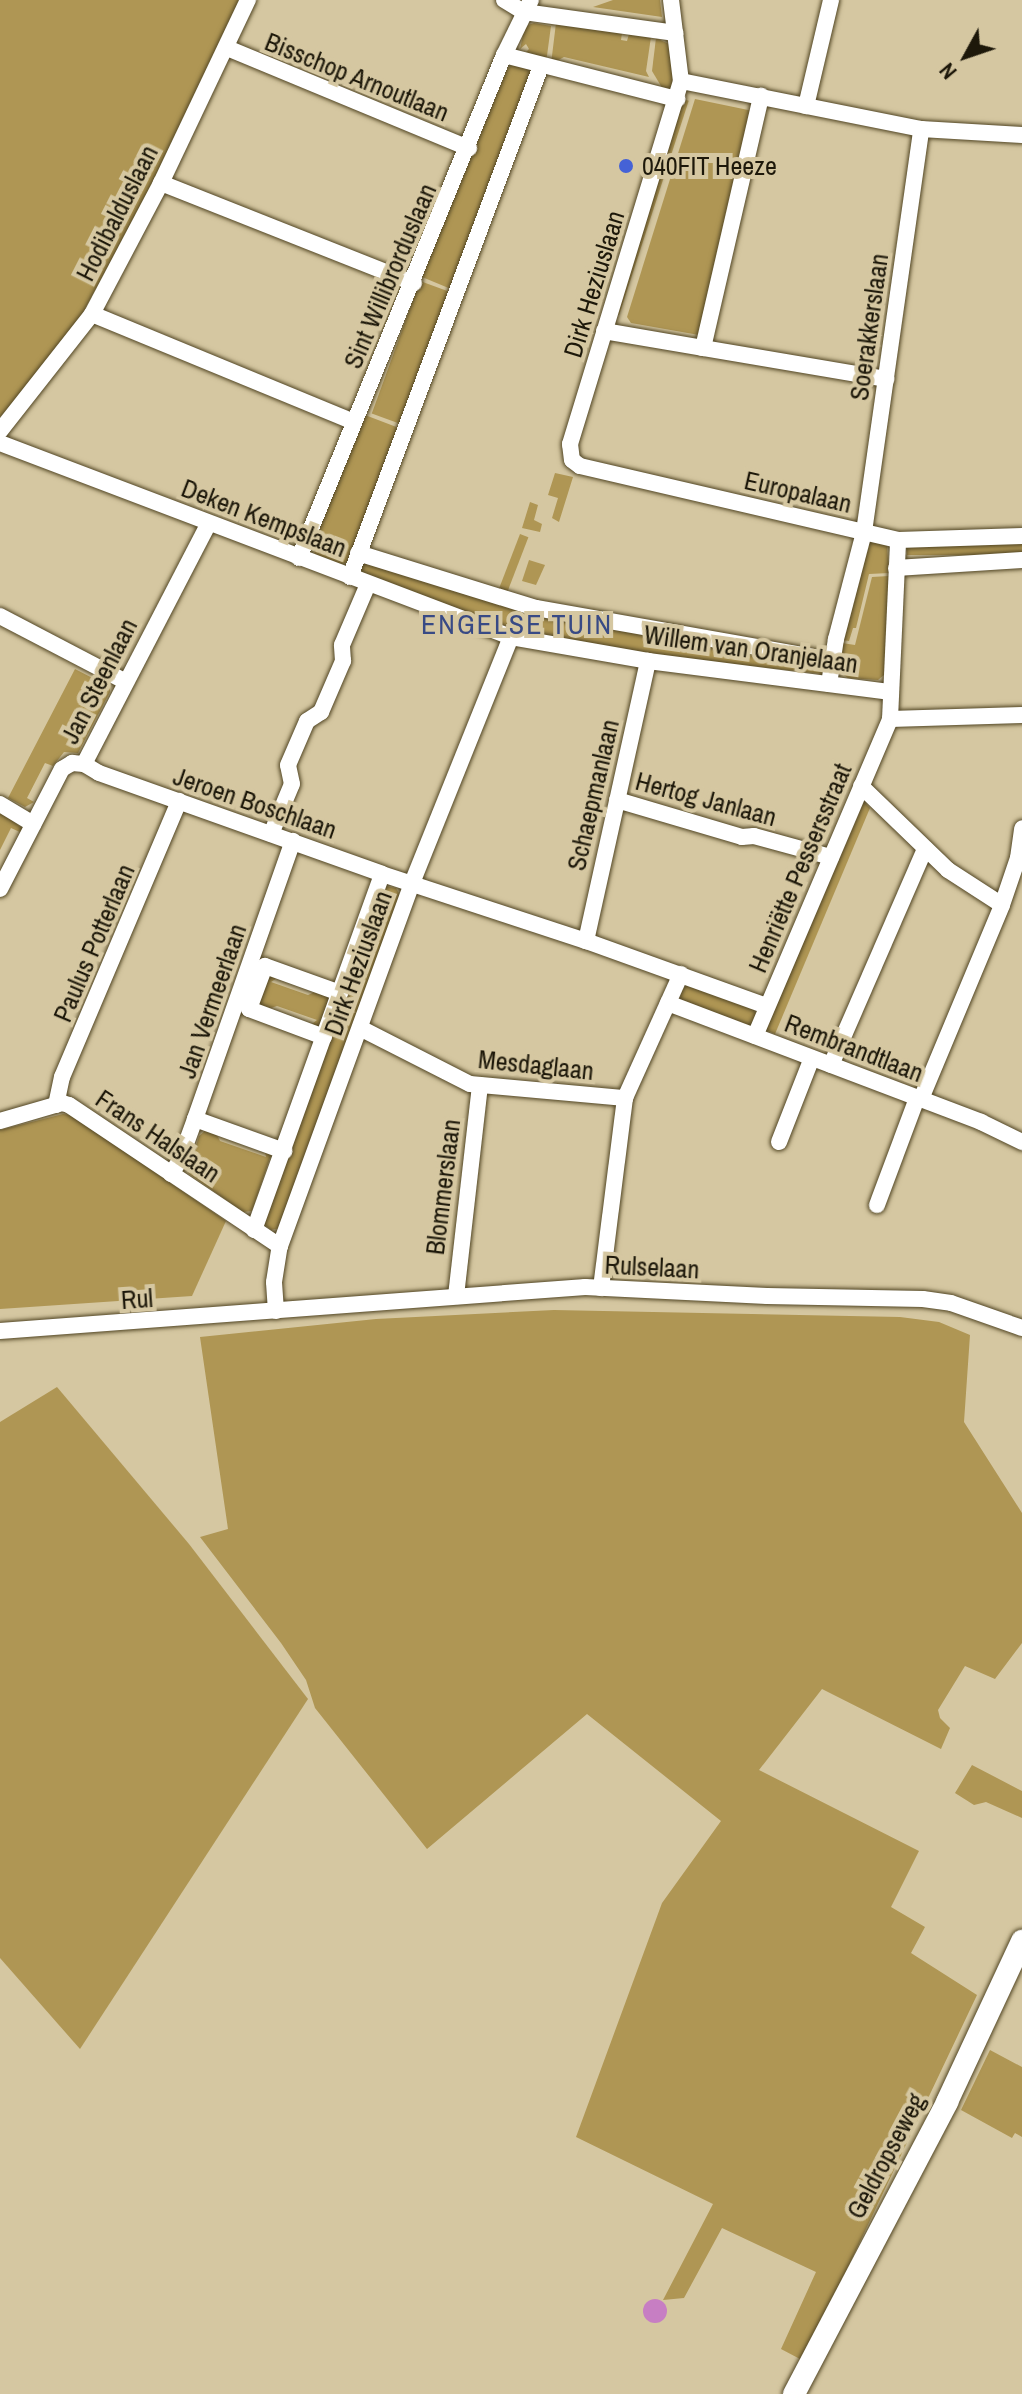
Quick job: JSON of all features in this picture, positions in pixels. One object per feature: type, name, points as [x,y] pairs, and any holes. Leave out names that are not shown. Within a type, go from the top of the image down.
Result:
[{"type":"main road","name":"Geldropseweg","points":[[794,2394],[947,2102],[1022,1941]]},
{"type":"street","name":"Hodibalduslaan","points":[[0,431],[92,314],[161,183],[248,0]]},
{"type":"street","points":[[504,0],[676,33],[671,0]]},
{"type":"street","points":[[806,106],[831,0]]},
{"type":"street","name":"Sint Willibrorduslaan","points":[[299,558],[414,283],[504,55],[528,6]]},
{"type":"street","name":"Dirk Heziuslaan","points":[[569,455],[604,331],[677,99],[681,81],[676,33]]},
{"type":"street","name":"Bisschop Arnoutlaan","points":[[227,48],[469,148]]},
{"type":"street","points":[[504,55],[677,99]]},
{"type":"street","points":[[350,577],[541,66]]},
{"type":"street","points":[[681,81],[921,129],[1022,135]]},
{"type":"street","points":[[703,348],[761,96]]},
{"type":"street","name":"Soerakkerslaan","points":[[829,684],[831,660],[864,532],[921,129]]},
{"type":"street","points":[[161,183],[414,283]]},
{"type":"street","points":[[92,314],[354,422]]},
{"type":"street","points":[[604,331],[886,379]]},
{"type":"street","name":"Deken Kempslaan","points":[[0,443],[511,637]]},
{"type":"street","name":"Europalaan","points":[[569,455],[580,466],[898,540],[1022,536]]},
{"type":"street","name":"Jan Steenlaan","points":[[0,889],[62,769],[72,763],[84,764],[209,523]]},
{"type":"street","points":[[898,540],[890,719],[1022,715]]},
{"type":"street","name":"Deken Kempslaan","points":[[358,553],[512,602]]},
{"type":"street","points":[[896,568],[1022,560]]},
{"type":"street","points":[[271,834],[292,784],[288,765],[307,721],[321,712],[343,661],[342,645],[368,584]]},
{"type":"street","name":"Willem van Oranjelaan","points":[[512,602],[831,660]]},
{"type":"street","points":[[0,616],[126,682]]},
{"type":"street","name":"Dirk Heziuslaan","points":[[276,1311],[274,1282],[280,1246],[412,883],[511,637]]},
{"type":"street","name":"Willem van Oranjelaan","points":[[511,637],[648,661],[891,692]]},
{"type":"street","name":"Schaepmanlaan","points":[[586,941],[648,661]]},
{"type":"street","name":"Henriëtte Pessersstraat","points":[[755,1036],[890,719]]},
{"type":"street","name":"Jeroen Boschlaan","points":[[84,764],[99,773],[412,883]]},
{"type":"street","points":[[861,786],[948,870],[1002,905]]},
{"type":"street","name":"Hertog Janlaan","points":[[617,800],[730,834],[754,836],[831,857]]},
{"type":"street","name":"Paulus Potterlaan","points":[[56,1105],[62,1077],[179,801]]},
{"type":"street","points":[[0,804],[33,824]]},
{"type":"street","points":[[877,1205],[1002,905],[1018,858],[1022,828]]},
{"type":"street","name":"Jan Vermeerlaan","points":[[171,1174],[180,1160],[293,841]]},
{"type":"street","points":[[831,1065],[925,849]]},
{"type":"street","name":"Dirk Heziuslaan","points":[[254,1230],[382,874]]},
{"type":"street","name":"Rembrandtlaan","points":[[412,883],[767,1006]]},
{"type":"street","name":"Dirk Heziuslaan","points":[[324,1037],[249,1009],[265,966],[340,993]]},
{"type":"street","points":[[601,1288],[625,1098],[681,974]]},
{"type":"street","name":"Rembrandtlaan","points":[[668,1003],[919,1098],[1022,1142]]},
{"type":"street","name":"Mesdaglaan","points":[[360,1028],[456,1079],[480,1085],[625,1098]]},
{"type":"street","points":[[779,1142],[812,1058]]},
{"type":"street","name":"Blommerslaan","points":[[456,1296],[480,1085]]},
{"type":"street","name":"Frans Halslaan","points":[[0,1121],[56,1105],[69,1105],[280,1246]]},
{"type":"street","points":[[195,1119],[284,1151]]},
{"type":"street","name":"Rulselaan","points":[[276,1311],[601,1288],[923,1299],[951,1303],[1022,1328]]},
{"type":"street","name":"Rul","points":[[0,1331],[276,1311]]},
{"type":"shaded area","points":[[0,0],[241,0],[153,184],[82,314],[63,344],[0,417]]},
{"type":"shaded area","points":[[613,0],[660,0],[662,17],[593,7]]},
{"type":"shaded area","points":[[534,23],[551,26],[546,63],[524,54],[529,49],[526,44],[520,49],[525,26]]},
{"type":"shaded area","points":[[556,23],[622,33],[621,40],[627,41],[629,34],[651,37],[646,71],[649,77],[564,57],[551,64]]},
{"type":"shaded area","points":[[656,38],[669,44],[675,78],[672,92],[664,91],[652,71]]},
{"type":"shaded area","points":[[513,64],[530,70],[531,74],[451,289],[422,277],[507,69]]},
{"type":"shaded area","points":[[683,99],[689,101],[619,315],[613,313]]},
{"type":"shaded area","points":[[695,99],[753,111],[699,335],[631,323],[627,317]]},
{"type":"shaded area","points":[[420,281],[450,292],[402,424],[372,413]]},
{"type":"shaded area","points":[[365,415],[399,428],[349,561],[340,565],[315,555],[313,543]]},
{"type":"shaded area","points":[[555,473],[573,477],[559,522],[552,518],[558,498],[548,495]]},
{"type":"shaded area","points":[[530,502],[538,505],[534,520],[542,524],[540,532],[522,528]]},
{"type":"shaded area","points":[[520,534],[528,537],[507,592],[499,589]]},
{"type":"shaded area","points":[[873,541],[887,545],[889,573],[869,574],[856,628],[853,628],[849,641],[843,640],[869,543]]},
{"type":"shaded area","points":[[907,542],[1022,542],[1022,555],[907,555]]},
{"type":"shaded area","points":[[529,560],[545,565],[536,585],[522,581]]},
{"type":"shaded area","points":[[360,562],[516,608],[825,665],[824,674],[647,655],[526,633],[359,573]]},
{"type":"shaded area","points":[[889,576],[885,674],[878,680],[848,678],[838,671],[842,643],[855,645],[872,577]]},
{"type":"shaded area","points":[[75,669],[110,687],[110,692],[78,753],[64,752],[53,766],[45,763],[27,798],[34,802],[25,807],[8,798]]},
{"type":"shaded area","points":[[864,802],[870,808],[775,1034],[766,1030]]},
{"type":"shaded area","points":[[0,811],[22,828],[22,833],[11,828],[0,850]]},
{"type":"shaded area","points":[[385,886],[396,888],[400,895],[280,1228],[271,1230],[264,1224]]},
{"type":"shaded area","points":[[267,976],[280,976],[271,982],[308,995],[321,989],[330,999],[319,1027],[308,1027],[317,1020],[277,1006],[262,1011],[256,997]]},
{"type":"shaded area","points":[[689,984],[753,1007],[756,1016],[752,1024],[749,1026],[680,999],[682,989]]},
{"type":"shaded area","points":[[63,1114],[71,1115],[226,1221],[192,1296],[0,1309],[0,1130]]},
{"type":"shaded area","points":[[206,1130],[216,1133],[220,1141],[266,1157],[265,1151],[271,1155],[252,1211],[243,1212],[188,1173],[199,1136]]},
{"type":"shaded area","points":[[554,1310],[900,1317],[939,1322],[970,1335],[964,1422],[1022,1513],[1022,1643],[995,1679],[965,1666],[938,1710],[940,1718],[950,1728],[941,1749],[822,1689],[759,1770],[919,1851],[891,1907],[925,1927],[911,1953],[977,1995],[847,2269],[800,2359],[781,2349],[816,2272],[722,2228],[684,2298],[663,2300],[713,2204],[576,2137],[662,1903],[721,1821],[587,1714],[427,1849],[315,1708],[306,1680],[200,1537],[228,1529],[200,1337],[376,1319]]},
{"type":"shaded area","points":[[57,1387],[189,1544],[308,1699],[80,2049],[0,1958],[0,1422]]},
{"type":"shaded area","points":[[972,1765],[1022,1791],[1022,1818],[986,1802],[974,1805],[955,1793]]},
{"type":"shaded area","points":[[990,2050],[1022,2067],[1022,2137],[1015,2133],[1012,2138],[961,2110]]},
{"type":"shaded area","points":[[655,2299],[666,2306],[667,2311],[660,2322],[655,2323],[644,2316],[643,2311],[650,2300]]},
{"type":"place","name":"040FIT Heeze","points":[[626,166]]},
{"type":"district","name":"ENGELSE TUIN","points":[[517,624]]}]
